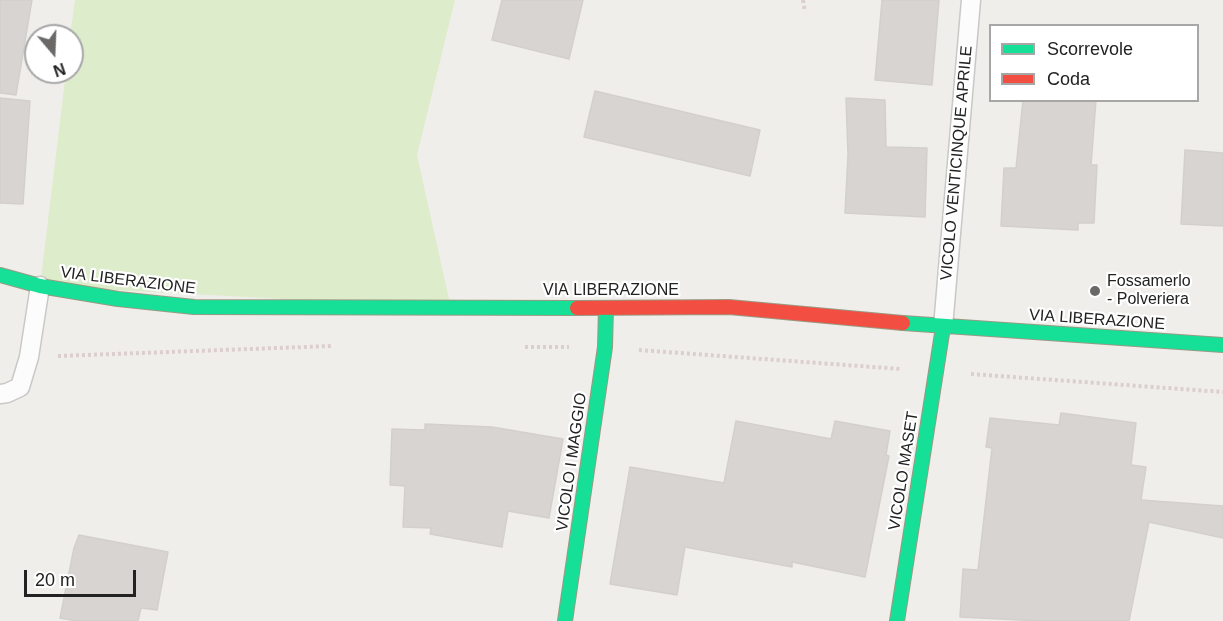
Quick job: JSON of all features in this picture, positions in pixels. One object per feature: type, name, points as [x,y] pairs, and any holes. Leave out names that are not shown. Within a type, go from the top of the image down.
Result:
[{"type":"main road","name":"VIA LIBERAZIONE","points":[[0,275],[40,286],[118,299],[194,307],[729,307],[943,327],[1223,345]]},
{"type":"main road","name":"VICOLO I MAGGIO","points":[[565,621],[605,347],[606,308]]},
{"type":"main road","name":"VICOLO MASET","points":[[897,621],[943,327]]},
{"type":"lane","name":"VICOLO VENTICINQUE APRILE","points":[[943,327],[971,0]]},
{"type":"lane","points":[[0,394],[20,387],[29,357],[40,286]]},
{"type":"path","points":[[803,0],[805,12]]},
{"type":"green space","points":[[75,0],[455,0],[417,155],[451,308],[40,286],[65,84],[84,84],[84,24],[72,24]]},
{"type":"building","points":[[0,0],[32,0],[28,24],[24,24],[24,48],[16,95],[0,93]]},
{"type":"building","points":[[502,0],[583,0],[569,59],[492,40]]},
{"type":"building","points":[[882,0],[939,0],[932,85],[875,80]]},
{"type":"building","points":[[595,91],[760,130],[750,176],[584,137]]},
{"type":"building","points":[[0,98],[30,101],[23,204],[0,203]]},
{"type":"building","points":[[846,98],[885,100],[886,147],[927,148],[925,217],[845,213],[848,155]]},
{"type":"building","points":[[1023,102],[1096,102],[1091,165],[1097,165],[1094,223],[1078,223],[1078,230],[1001,226],[1004,168],[1016,168]]},
{"type":"building","points":[[1185,150],[1223,153],[1223,226],[1181,224]]},
{"type":"building","points":[[1061,413],[1136,423],[1131,465],[1146,467],[1141,500],[1223,506],[1223,538],[1149,522],[1129,621],[1040,621],[960,617],[963,569],[978,570],[992,448],[986,447],[990,418],[1059,425]]},
{"type":"building","points":[[736,421],[831,439],[835,421],[890,431],[886,455],[889,456],[865,577],[792,562],[792,567],[685,547],[677,595],[610,584],[630,467],[724,483]]},
{"type":"building","points":[[425,424],[492,427],[563,439],[549,518],[508,511],[502,547],[430,534],[431,528],[403,527],[405,486],[390,485],[392,429],[425,430]]},
{"type":"building","points":[[79,535],[168,552],[157,610],[141,608],[138,621],[76,621],[60,618],[74,548]]},
{"type":"traffic: fast","points":[[0,275],[40,286],[118,299],[194,307],[577,308]]},
{"type":"traffic: fast","points":[[565,621],[605,347],[606,308]]},
{"type":"traffic: fast","points":[[903,323],[1223,345]]},
{"type":"traffic: fast","points":[[897,621],[943,327]]},
{"type":"traffic: jam","points":[[577,308],[729,307],[903,323]]},
{"type":"place","name":"Fossamerlo - Polveriera","points":[[1095,291]]}]
